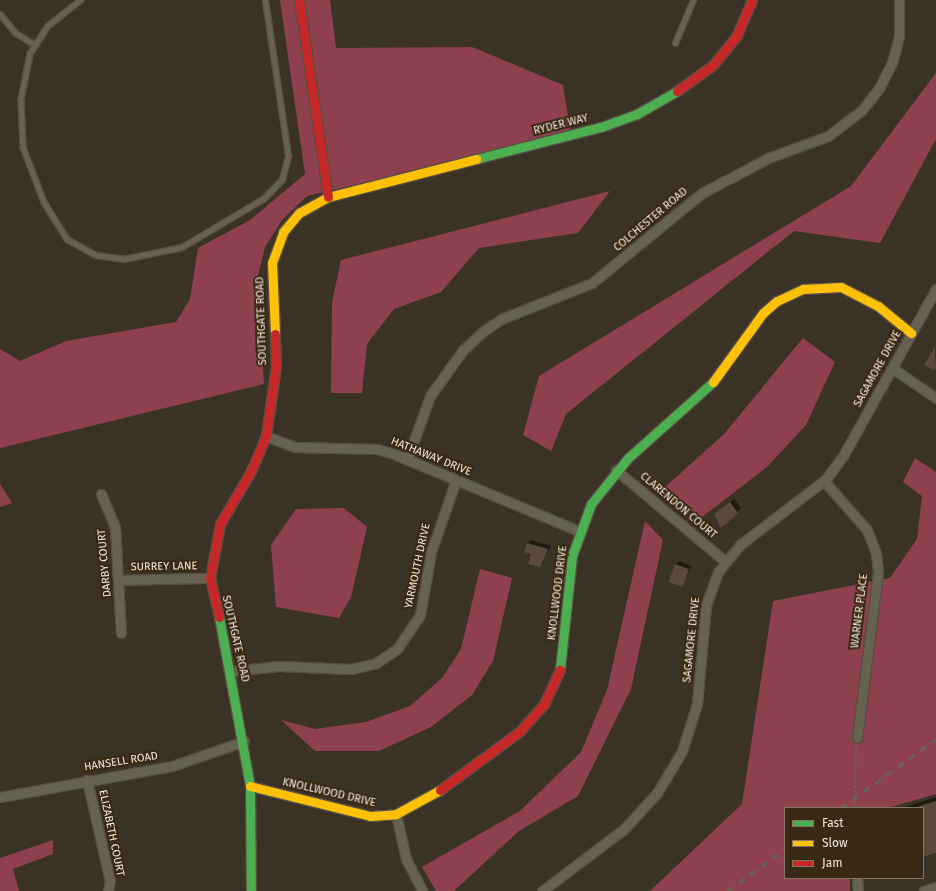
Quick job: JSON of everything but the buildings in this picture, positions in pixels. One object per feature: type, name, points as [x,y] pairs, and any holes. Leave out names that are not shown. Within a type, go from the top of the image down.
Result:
[{"type":"street","points":[[299,0],[328,197]]},
{"type":"street","name":"RYDER WAY","points":[[328,197],[601,128],[637,114],[696,80],[713,65],[736,37],[752,0]]},
{"type":"street","name":"COLCHESTER ROAD","points":[[407,460],[430,396],[463,350],[482,332],[501,319],[592,283],[702,193],[768,158],[828,136],[862,110],[879,88],[892,63],[899,36],[899,0]]},
{"type":"street","name":"SOUTHGATE ROAD","points":[[251,891],[250,786],[244,741],[231,670],[210,578],[220,524],[251,471],[266,436],[276,366],[274,255],[293,218],[328,197]]},
{"type":"street","name":"KNOLLWOOD DRIVE","points":[[250,786],[361,814],[396,814],[425,801],[519,732],[544,704],[563,656],[571,569],[580,531],[591,504],[616,470],[711,385],[756,320],[786,296],[813,287],[841,288],[878,306],[911,333]]},
{"type":"street","name":"SAGAMORE DRIVE","points":[[542,891],[624,829],[670,773],[697,704],[706,605],[725,561],[824,481],[843,456],[936,289]]},
{"type":"street","points":[[892,368],[936,398]]},
{"type":"street","name":"HATHAWAY DRIVE","points":[[266,436],[294,447],[377,450],[407,460],[580,531]]},
{"type":"street","name":"CLARENDON COURT","points":[[616,470],[725,561]]},
{"type":"street","name":"YARMOUTH DRIVE","points":[[231,670],[279,666],[351,669],[376,663],[397,650],[420,615],[431,552],[456,480]]},
{"type":"street","name":"WARNER PLACE","points":[[824,481],[866,530],[876,553],[878,572],[857,738]]},
{"type":"street","name":"DARBY COURT","points":[[102,494],[114,527],[119,580],[121,633]]},
{"type":"street","name":"SURREY LANE","points":[[119,580],[210,578]]},
{"type":"street","name":"HANSELL ROAD","points":[[0,797],[87,780],[172,766],[244,741]]},
{"type":"street","name":"ELIZABETH COURT","points":[[87,780],[110,881],[108,891]]},
{"type":"street","points":[[396,814],[406,859],[422,891]]},
{"type":"street","points":[[857,879],[858,891]]},
{"type":"street","points":[[924,891],[936,887]]},
{"type":"lane","points":[[81,0],[48,26],[34,45],[22,88],[21,135],[26,158],[53,220],[76,247],[96,255],[123,258],[169,252],[263,199],[287,168],[265,0]]},
{"type":"lane","points":[[675,43],[693,0]]},
{"type":"lane","points":[[0,14],[16,33],[34,45]]},
{"type":"path","points":[[854,807],[857,738]]},
{"type":"shaded area","points":[[280,0],[330,0],[336,48],[472,47],[563,85],[571,134],[307,196],[282,220],[265,247],[257,279],[264,384],[0,448],[0,349],[20,361],[66,341],[176,322],[190,299],[198,248],[250,220],[305,174]]},
{"type":"shaded area","points":[[936,73],[936,139],[880,243],[794,231],[566,414],[551,451],[523,435],[539,376],[851,186]]},
{"type":"shaded area","points":[[610,191],[578,233],[479,248],[441,292],[394,309],[367,344],[362,393],[331,393],[332,302],[341,260]]},
{"type":"shaded area","points":[[803,338],[835,362],[806,425],[767,467],[701,518],[663,489],[724,434]]},
{"type":"shaded area","points":[[915,458],[936,472],[936,794],[891,807],[784,807],[784,879],[850,879],[850,891],[650,891],[742,804],[773,601],[890,578],[917,539],[922,496],[903,482]]},
{"type":"shaded area","points":[[0,484],[12,503],[0,507]]},
{"type":"shaded area","points":[[344,508],[367,527],[351,597],[339,618],[276,607],[271,545],[296,509]]},
{"type":"shaded area","points":[[645,521],[663,540],[631,689],[578,796],[519,831],[454,891],[436,891],[422,867],[520,811],[581,752],[607,690]]},
{"type":"shaded area","points":[[480,569],[512,578],[493,661],[472,695],[431,727],[379,751],[315,751],[281,720],[315,729],[366,722],[410,706],[442,678],[461,649]]},
{"type":"shaded area","points":[[53,840],[53,854],[13,869],[19,891],[0,891],[0,858]]},
{"type":"railway","points":[[842,807],[936,739]]},
{"type":"railway","points":[[727,891],[784,850]]},
{"type":"traffic: fast","points":[[476,159],[601,127],[637,114],[677,91]]},
{"type":"traffic: fast","points":[[560,669],[572,556],[591,504],[628,458],[713,382]]},
{"type":"traffic: fast","points":[[219,617],[250,786],[251,891]]},
{"type":"traffic: slow","points":[[275,334],[272,263],[283,232],[299,213],[328,197],[476,159]]},
{"type":"traffic: slow","points":[[713,382],[763,313],[777,301],[803,289],[841,287],[878,306],[911,333]]},
{"type":"traffic: slow","points":[[250,786],[370,816],[396,814],[440,790]]},
{"type":"traffic: jam","points":[[299,0],[328,197]]},
{"type":"traffic: jam","points":[[677,91],[713,65],[736,37],[752,0]]},
{"type":"traffic: jam","points":[[219,617],[210,578],[220,524],[251,471],[266,436],[276,366],[275,334]]},
{"type":"traffic: jam","points":[[440,790],[519,732],[544,704],[560,669]]}]
